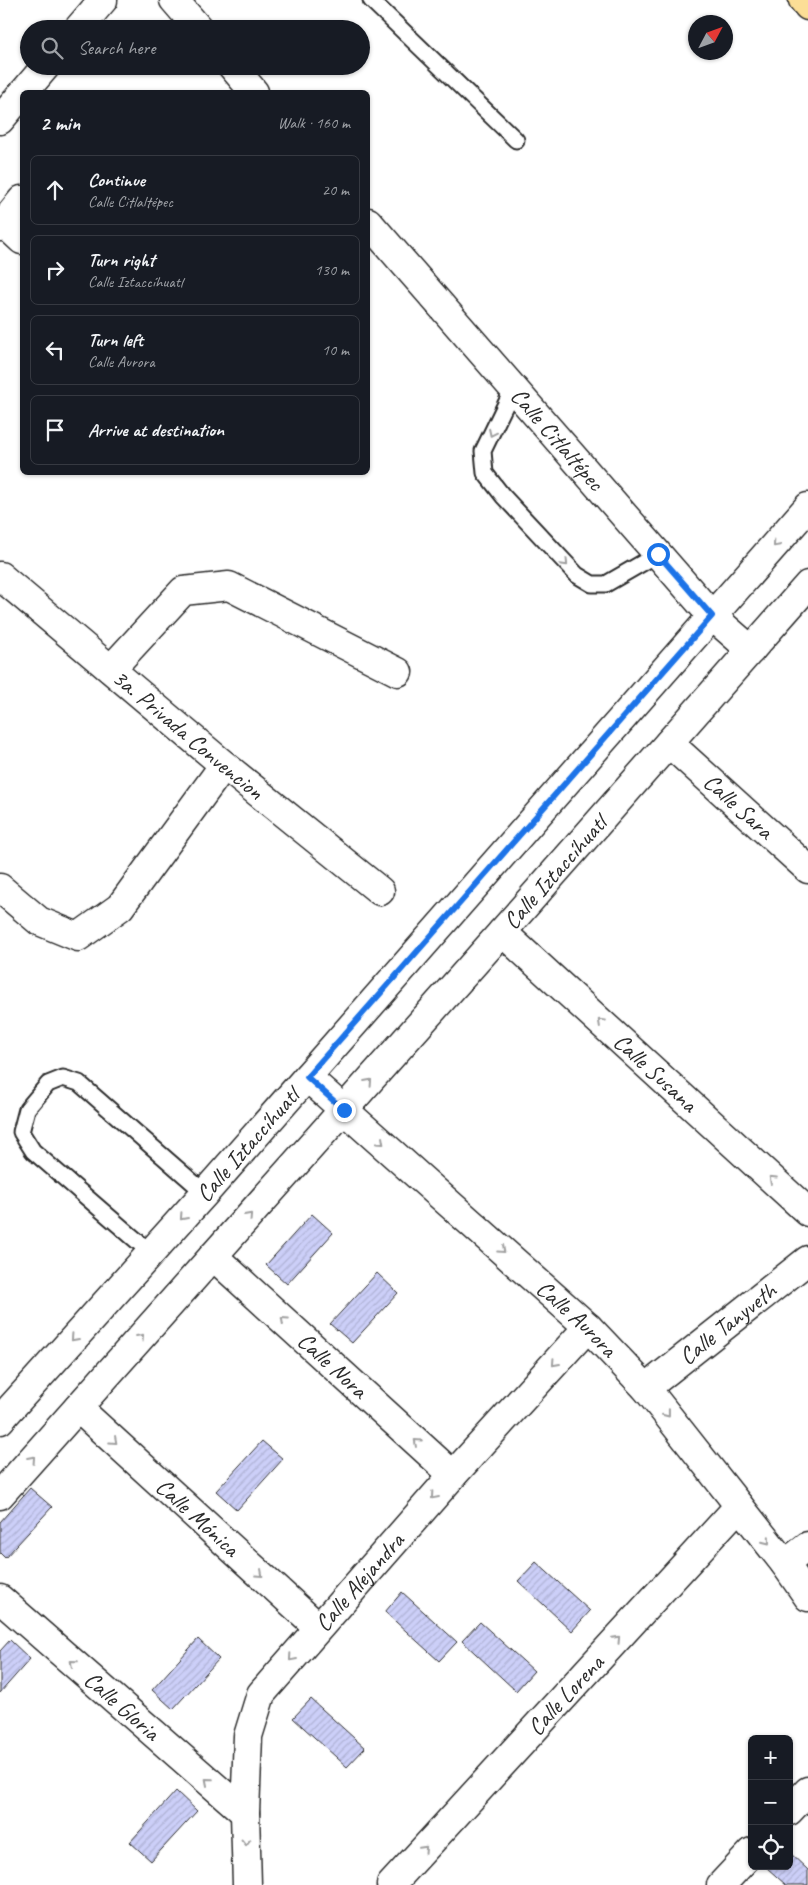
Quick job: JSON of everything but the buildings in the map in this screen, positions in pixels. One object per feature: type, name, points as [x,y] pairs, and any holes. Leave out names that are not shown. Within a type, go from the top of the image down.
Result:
[{"type":"main road","points":[[803,0],[808,6]]},
{"type":"street","points":[[86,20],[103,0]]},
{"type":"street","points":[[174,0],[191,20]]},
{"type":"street","points":[[26,90],[38,75]]},
{"type":"street","points":[[240,75],[252,90]]},
{"type":"street","points":[[0,120],[20,97]]},
{"type":"street","points":[[9,230],[20,205]]},
{"type":"street","name":"Calle Citlaltépec","points":[[370,224],[712,616],[751,650]]},
{"type":"street","name":"Calle Iztaccíhuatl","points":[[0,1420],[307,1077],[808,507]]},
{"type":"street","name":"3a. Privada Convencion","points":[[0,576],[224,765],[380,891]]},
{"type":"street","name":"Calle Iztaccíhuatl","points":[[0,1495],[344,1110],[808,585]]},
{"type":"street","points":[[111,669],[183,591],[229,586],[398,672]]},
{"type":"street","name":"Calle Sara","points":[[669,743],[808,869]]},
{"type":"street","points":[[0,888],[39,921],[78,937],[120,907],[224,765]]},
{"type":"street","name":"Calle Susana","points":[[502,932],[808,1212]]},
{"type":"street","name":"Calle Aurora","points":[[307,1077],[588,1327],[646,1388],[785,1564],[808,1596]]},
{"type":"street","name":"Calle Nora","points":[[213,1256],[452,1475]]},
{"type":"street","name":"Calle Tanyveth","points":[[646,1388],[808,1260]]},
{"type":"street","name":"Calle Alejandra","points":[[247,1885],[245,1813],[248,1736],[261,1694],[452,1475],[588,1327]]},
{"type":"street","name":"Calle Mónica","points":[[78,1408],[318,1627]]},
{"type":"street","name":"Calle Lorena","points":[[391,1885],[739,1506]]},
{"type":"street","points":[[785,1564],[808,1546]]},
{"type":"street","name":"Calle Gloria","points":[[0,1599],[245,1813]]},
{"type":"street","points":[[793,1807],[808,1791]]},
{"type":"street","points":[[721,1885],[748,1856]]},
{"type":"lane","points":[[372,0],[516,140]]},
{"type":"lane","points":[[513,389],[483,451],[485,473],[503,496],[577,576],[592,584],[606,584],[658,554]]},
{"type":"lane","points":[[151,1253],[34,1151],[21,1132],[26,1109],[48,1084],[63,1078],[78,1083],[204,1193]]},
{"type":"route","points":[[344,1110],[307,1077],[712,616],[658,554]]}]
